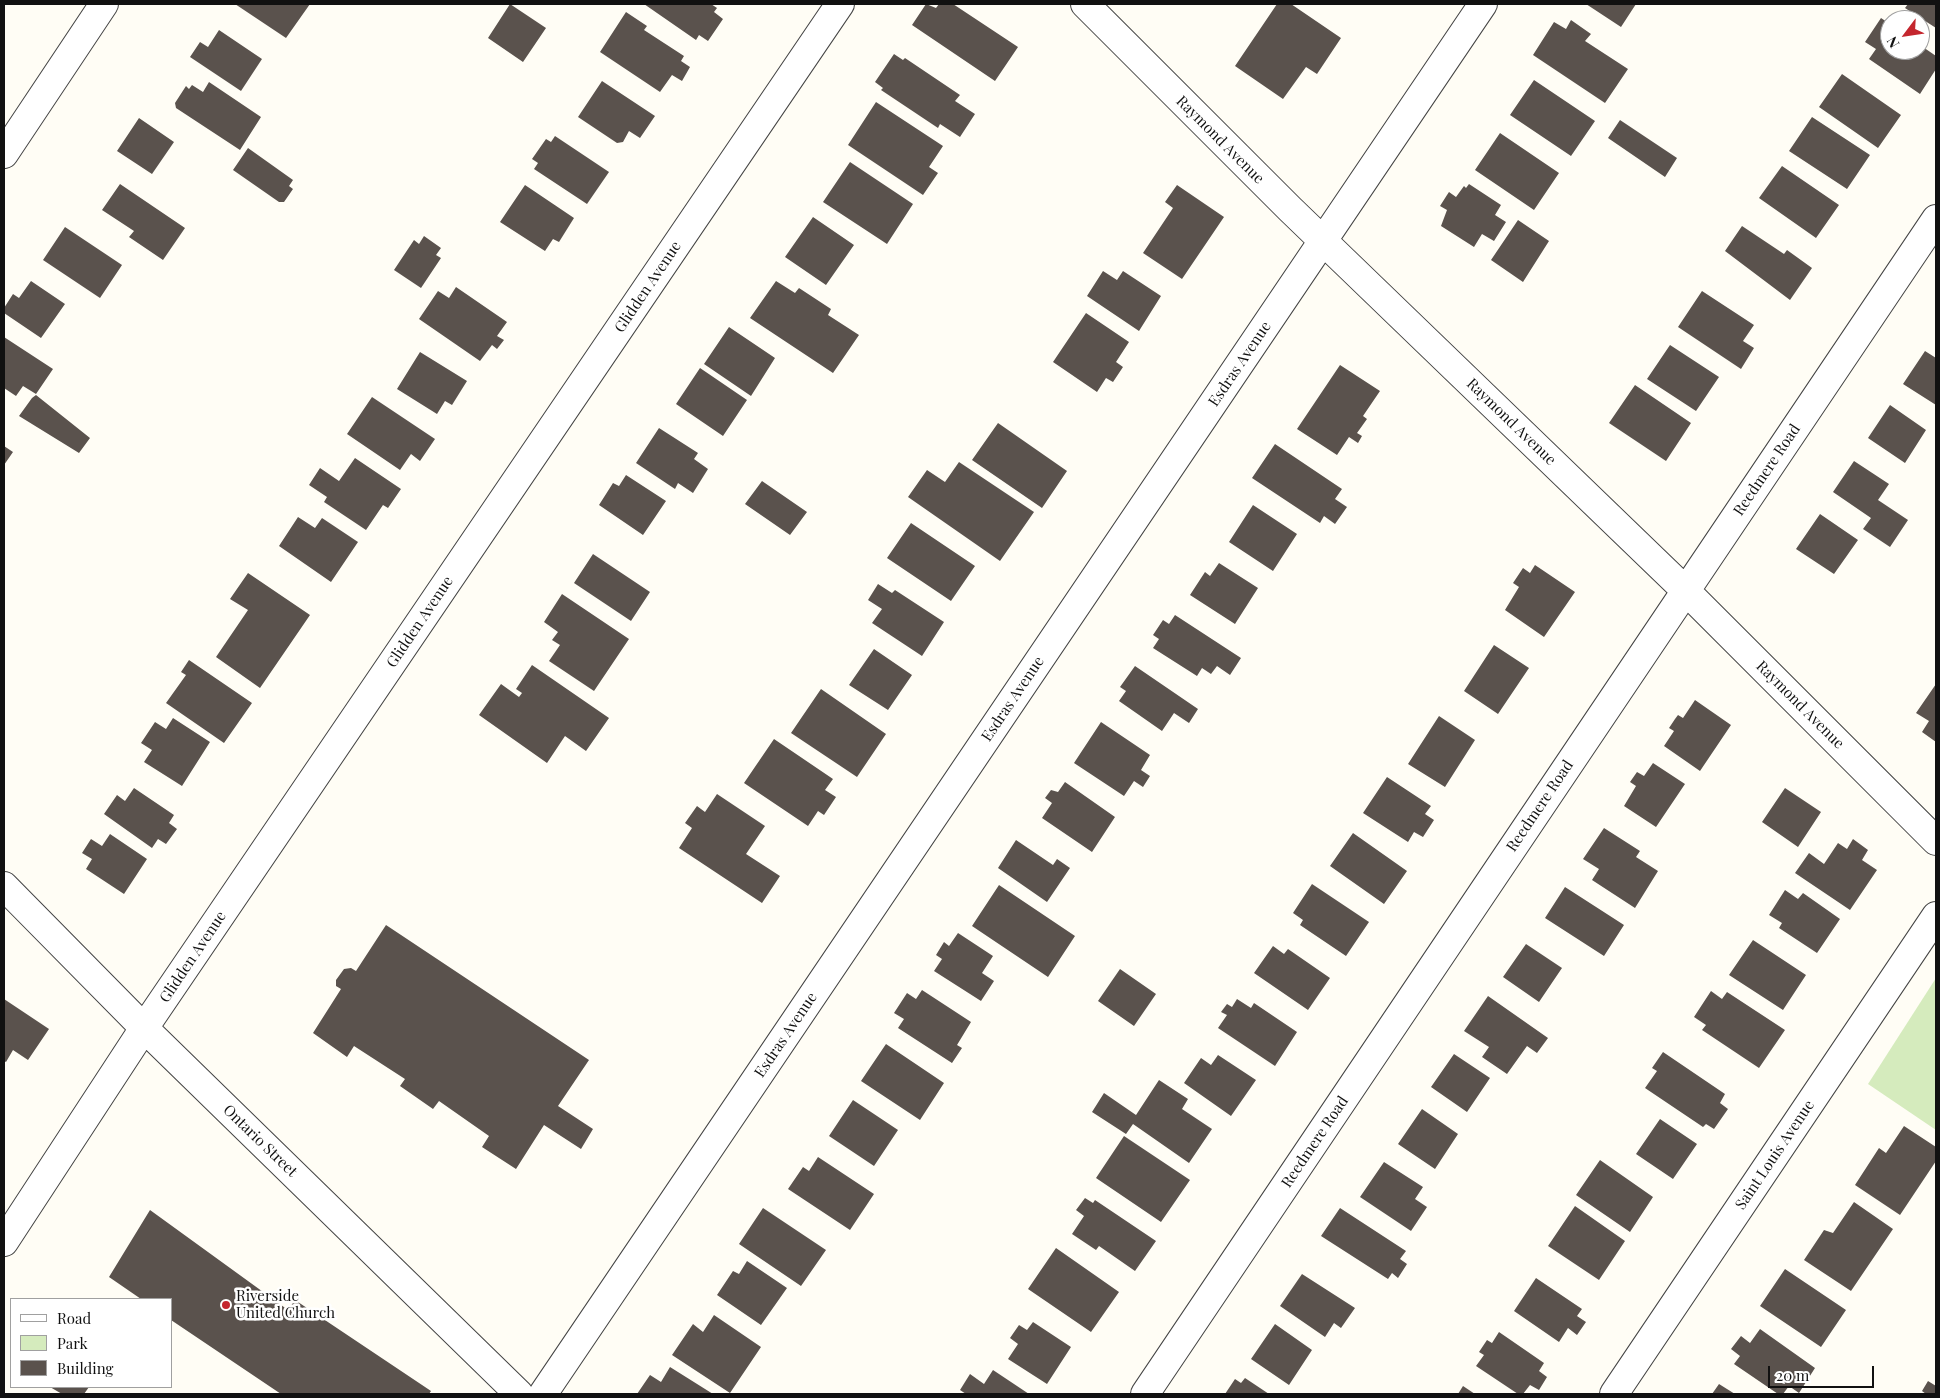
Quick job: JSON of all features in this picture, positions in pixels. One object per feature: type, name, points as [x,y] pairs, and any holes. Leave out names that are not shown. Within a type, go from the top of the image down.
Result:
[{"type":"street","points":[[4,154],[104,4]]},
{"type":"street","name":"Glidden Avenue","points":[[4,1242],[144,1028],[840,4]]},
{"type":"street","name":"Raymond Avenue","points":[[1085,4],[1323,242],[1686,591],[1936,841]]},
{"type":"street","name":"Esdras Avenue","points":[[543,1394],[1483,4]]},
{"type":"street","name":"Reedmere Road","points":[[1146,1394],[1936,219]]},
{"type":"street","name":"Ontario Street","points":[[4,886],[144,1028],[519,1394]]},
{"type":"street","name":"Saint Louis Avenue","points":[[1614,1394],[1936,916]]},
{"type":"green space","points":[[1936,978],[1936,1130],[1868,1084]]},
{"type":"building","points":[[235,4],[310,4],[286,38]]},
{"type":"building","points":[[510,4],[546,28],[523,62],[488,38]]},
{"type":"building","points":[[644,4],[711,4],[717,8],[714,12],[723,19],[708,41],[699,35],[696,40]]},
{"type":"building","points":[[926,4],[936,8],[939,4],[953,4],[1018,47],[995,81],[912,25]]},
{"type":"building","points":[[1277,4],[1291,4],[1341,38],[1317,74],[1306,67],[1283,99],[1235,66]]},
{"type":"building","points":[[1586,4],[1636,4],[1621,27]]},
{"type":"building","points":[[1908,4],[1936,4],[1936,28],[1930,24],[1930,10],[1908,10],[1905,8]]},
{"type":"building","points":[[626,12],[647,26],[644,30],[684,56],[681,61],[690,67],[682,81],[672,75],[660,92],[600,52]]},
{"type":"building","points":[[1571,20],[1591,34],[1585,41],[1628,69],[1605,103],[1533,55],[1554,22],[1566,29]]},
{"type":"building","points":[[1880,20],[1880,60],[1930,60],[1930,52],[1936,56],[1936,69],[1920,94],[1869,59],[1876,49],[1865,42]]},
{"type":"building","points":[[219,30],[262,59],[241,91],[190,57],[200,42],[208,47]]},
{"type":"building","points":[[894,54],[903,60],[905,58],[960,95],[955,101],[975,114],[960,137],[940,124],[938,128],[881,90],[883,88],[875,82]]},
{"type":"building","points":[[1842,74],[1901,115],[1878,148],[1819,107]]},
{"type":"building","points":[[1534,80],[1595,121],[1571,156],[1510,115]]},
{"type":"building","points":[[602,81],[655,116],[640,138],[629,131],[623,142],[617,143],[578,117]]},
{"type":"building","points":[[209,82],[261,117],[240,150],[176,108],[175,103],[186,86],[189,89],[192,85],[203,92]]},
{"type":"building","points":[[876,102],[943,146],[929,167],[938,173],[923,195],[848,145]]},
{"type":"building","points":[[1812,117],[1870,155],[1847,189],[1789,151]]},
{"type":"building","points":[[139,118],[174,142],[152,174],[117,151]]},
{"type":"building","points":[[1620,120],[1677,158],[1665,177],[1608,138]]},
{"type":"building","points":[[1500,133],[1559,173],[1534,210],[1475,170]]},
{"type":"building","points":[[555,136],[609,172],[587,204],[534,169],[538,163],[532,159],[546,139],[551,142]]},
{"type":"building","points":[[248,148],[293,180],[289,186],[293,189],[284,202],[279,202],[233,170]]},
{"type":"building","points":[[850,162],[913,204],[887,244],[823,202]]},
{"type":"building","points":[[1782,166],[1839,205],[1816,238],[1759,198]]},
{"type":"building","points":[[120,184],[185,228],[163,260],[129,237],[134,231],[102,210]]},
{"type":"building","points":[[1469,184],[1501,205],[1495,215],[1506,222],[1494,241],[1482,234],[1474,247],[1441,226],[1447,210],[1440,206],[1449,192],[1456,197],[1464,186],[1466,188]]},
{"type":"building","points":[[525,185],[574,218],[559,242],[553,239],[545,251],[500,222]]},
{"type":"building","points":[[1177,185],[1224,217],[1182,279],[1143,253],[1173,208],[1165,202]]},
{"type":"building","points":[[813,217],[854,245],[826,285],[785,257]]},
{"type":"building","points":[[1518,220],[1549,241],[1523,282],[1491,260]]},
{"type":"building","points":[[1742,226],[1784,254],[1787,250],[1812,268],[1790,300],[1725,251]]},
{"type":"building","points":[[65,227],[122,265],[100,298],[43,260]]},
{"type":"building","points":[[424,236],[441,248],[436,255],[441,258],[421,288],[394,270],[414,240],[419,244]]},
{"type":"building","points":[[1103,271],[1117,280],[1123,271],[1161,296],[1139,331],[1087,296]]},
{"type":"building","points":[[31,281],[65,304],[41,338],[4,313],[4,308],[13,294],[19,298]]},
{"type":"building","points":[[776,281],[795,293],[799,288],[831,309],[828,315],[859,335],[833,373],[750,318]]},
{"type":"building","points":[[456,287],[507,322],[497,336],[504,340],[497,349],[492,345],[480,361],[419,319],[438,291],[449,298]]},
{"type":"building","points":[[1702,291],[1754,325],[1743,341],[1754,348],[1741,369],[1678,327]]},
{"type":"building","points":[[1086,313],[1129,342],[1116,362],[1123,367],[1113,382],[1106,378],[1097,392],[1053,362]]},
{"type":"building","points":[[729,327],[775,358],[751,396],[704,364]]},
{"type":"building","points":[[4,337],[53,369],[36,394],[23,386],[16,396],[4,388]]},
{"type":"building","points":[[1670,345],[1719,377],[1696,411],[1647,379]]},
{"type":"building","points":[[1925,351],[1936,358],[1936,405],[1903,384]]},
{"type":"building","points":[[420,352],[467,381],[452,405],[445,401],[437,414],[397,389]]},
{"type":"building","points":[[1340,365],[1380,391],[1363,416],[1367,419],[1357,433],[1362,436],[1358,443],[1349,437],[1337,455],[1297,429]]},
{"type":"building","points":[[700,368],[747,400],[723,436],[676,404]]},
{"type":"building","points":[[1635,385],[1691,423],[1666,461],[1609,423]]},
{"type":"building","points":[[36,395],[90,438],[79,453],[19,416]]},
{"type":"building","points":[[372,397],[435,439],[420,461],[411,454],[400,470],[347,434]]},
{"type":"building","points":[[1890,405],[1926,430],[1905,463],[1868,438]]},
{"type":"building","points":[[998,423],[1067,471],[1042,508],[972,460]]},
{"type":"building","points":[[659,428],[698,453],[694,459],[708,469],[693,493],[678,483],[675,489],[636,463]]},
{"type":"building","points":[[1275,444],[1342,489],[1335,499],[1347,507],[1335,524],[1324,516],[1320,523],[1252,478]]},
{"type":"building","points":[[4,446],[13,452],[4,465]]},
{"type":"building","points":[[355,458],[401,489],[388,508],[383,505],[366,530],[324,502],[327,497],[309,485],[320,468],[339,481]]},
{"type":"building","points":[[1854,461],[1889,484],[1878,500],[1908,520],[1890,547],[1863,529],[1871,518],[1833,492]]},
{"type":"building","points":[[959,462],[1034,512],[1000,561],[908,497],[927,470],[945,482]]},
{"type":"building","points":[[626,475],[666,501],[643,535],[599,505],[613,483],[619,486]]},
{"type":"building","points":[[762,481],[807,512],[790,535],[745,504]]},
{"type":"building","points":[[1253,505],[1297,534],[1273,571],[1229,542]]},
{"type":"building","points":[[1820,514],[1858,540],[1834,574],[1796,549]]},
{"type":"building","points":[[298,517],[315,528],[322,518],[358,542],[331,582],[279,546]]},
{"type":"building","points":[[911,523],[975,566],[951,601],[887,558]]},
{"type":"building","points":[[593,554],[650,592],[631,621],[574,583]]},
{"type":"building","points":[[1219,563],[1258,588],[1235,624],[1190,595],[1205,572],[1210,576]]},
{"type":"building","points":[[1535,565],[1575,592],[1544,637],[1505,610],[1519,587],[1513,583],[1523,568],[1530,573]]},
{"type":"building","points":[[248,573],[310,615],[260,688],[216,657],[248,610],[230,599]]},
{"type":"building","points":[[878,584],[892,593],[895,590],[944,622],[922,656],[872,623],[882,609],[868,600]]},
{"type":"building","points":[[562,594],[629,639],[594,691],[549,661],[560,645],[552,640],[558,632],[544,622]]},
{"type":"building","points":[[1175,615],[1241,658],[1230,675],[1217,666],[1211,674],[1202,668],[1197,676],[1153,648],[1159,639],[1153,635],[1163,620],[1169,624]]},
{"type":"building","points":[[1494,645],[1529,668],[1498,714],[1464,691]]},
{"type":"building","points":[[874,649],[912,675],[888,710],[849,685]]},
{"type":"building","points":[[189,660],[252,703],[224,743],[166,703],[186,675],[181,672]]},
{"type":"building","points":[[532,665],[609,718],[586,751],[565,736],[547,763],[479,715],[501,684],[519,697],[522,693],[516,689]]},
{"type":"building","points":[[1135,666],[1198,709],[1189,723],[1174,713],[1162,731],[1119,701],[1126,691],[1120,687]]},
{"type":"building","points":[[1936,684],[1936,742],[1922,732],[1929,721],[1916,713]]},
{"type":"building","points":[[821,689],[886,734],[857,777],[791,733]]},
{"type":"building","points":[[1695,700],[1731,725],[1700,771],[1664,746],[1674,731],[1669,728],[1675,719],[1678,715],[1683,718]]},
{"type":"building","points":[[1439,716],[1475,740],[1445,787],[1408,764]]},
{"type":"building","points":[[173,718],[210,742],[182,786],[144,762],[152,750],[141,743],[155,722],[166,729]]},
{"type":"building","points":[[1101,722],[1150,755],[1141,770],[1150,776],[1143,787],[1134,781],[1124,796],[1074,763]]},
{"type":"building","points":[[774,739],[833,779],[825,790],[836,797],[824,815],[818,811],[808,826],[744,783]]},
{"type":"building","points":[[1653,763],[1685,784],[1656,827],[1624,806],[1636,786],[1630,782],[1637,772],[1644,776]]},
{"type":"building","points":[[1387,777],[1431,806],[1425,814],[1434,820],[1423,837],[1414,832],[1408,842],[1363,813]]},
{"type":"building","points":[[1065,782],[1115,817],[1092,852],[1042,818],[1052,803],[1045,798],[1051,790],[1058,792]]},
{"type":"building","points":[[134,788],[174,815],[169,823],[177,829],[166,844],[158,839],[152,848],[104,814],[117,795],[125,801]]},
{"type":"building","points":[[1785,788],[1821,812],[1798,847],[1762,822]]},
{"type":"building","points":[[717,794],[765,826],[746,854],[780,876],[762,903],[679,848],[692,828],[685,823],[697,806],[705,812]]},
{"type":"building","points":[[1604,828],[1640,851],[1636,857],[1658,871],[1635,908],[1592,880],[1599,869],[1583,859]]},
{"type":"building","points":[[1353,833],[1407,871],[1384,904],[1330,866]]},
{"type":"building","points":[[110,834],[147,859],[124,894],[86,869],[92,859],[82,853],[91,839],[102,846]]},
{"type":"building","points":[[1853,839],[1868,850],[1862,860],[1877,870],[1850,910],[1795,873],[1809,853],[1824,864],[1838,843],[1847,849]]},
{"type":"building","points":[[1016,840],[1053,865],[1057,859],[1070,868],[1047,902],[998,868]]},
{"type":"building","points":[[1312,884],[1369,922],[1346,956],[1300,925],[1303,920],[1293,913]]},
{"type":"building","points":[[999,885],[1075,936],[1048,977],[972,926]]},
{"type":"building","points":[[1565,887],[1624,925],[1604,956],[1545,918]]},
{"type":"building","points":[[1785,890],[1798,899],[1803,893],[1840,919],[1817,953],[1779,928],[1782,923],[1769,915]]},
{"type":"building","points":[[386,925],[589,1060],[558,1106],[593,1129],[581,1149],[544,1125],[516,1169],[482,1147],[489,1136],[439,1101],[433,1109],[400,1086],[405,1079],[354,1046],[347,1057],[313,1033],[341,989],[336,986],[336,980],[344,969],[351,968],[356,971]]},
{"type":"building","points":[[958,933],[993,956],[982,973],[994,981],[981,1001],[934,971],[942,959],[936,955],[944,942],[949,946]]},
{"type":"building","points":[[1753,940],[1806,975],[1783,1010],[1729,975]]},
{"type":"building","points":[[1526,944],[1562,968],[1539,1002],[1503,977]]},
{"type":"building","points":[[1273,946],[1284,954],[1288,949],[1330,978],[1308,1010],[1254,973]]},
{"type":"building","points":[[1120,969],[1156,994],[1134,1026],[1098,1001]]},
{"type":"building","points":[[922,990],[971,1022],[957,1045],[962,1048],[952,1063],[898,1028],[904,1019],[894,1013],[907,993],[916,999]]},
{"type":"building","points":[[1711,991],[1722,999],[1727,992],[1785,1030],[1759,1068],[1702,1030],[1706,1025],[1694,1017]]},
{"type":"building","points":[[1488,996],[1548,1038],[1537,1053],[1527,1046],[1507,1074],[1482,1057],[1489,1047],[1464,1031]]},
{"type":"building","points":[[4,999],[49,1029],[28,1060],[13,1050],[6,1062],[4,1061]]},
{"type":"building","points":[[1237,999],[1251,1008],[1254,1003],[1297,1032],[1275,1066],[1218,1028],[1227,1015],[1221,1012],[1227,1004],[1232,1007]]},
{"type":"building","points":[[886,1044],[944,1083],[920,1120],[861,1081]]},
{"type":"building","points":[[1663,1052],[1725,1094],[1720,1103],[1728,1109],[1714,1129],[1706,1124],[1703,1127],[1645,1088],[1657,1071],[1652,1068]]},
{"type":"building","points":[[1454,1054],[1490,1078],[1467,1112],[1431,1087]]},
{"type":"building","points":[[1218,1055],[1256,1080],[1231,1116],[1184,1083],[1201,1058],[1211,1065]]},
{"type":"building","points":[[1159,1080],[1188,1099],[1182,1109],[1212,1129],[1189,1163],[1133,1124],[1126,1134],[1092,1112],[1104,1093],[1136,1115]]},
{"type":"building","points":[[853,1100],[898,1130],[874,1166],[829,1136]]},
{"type":"building","points":[[1422,1109],[1458,1134],[1435,1169],[1398,1144]]},
{"type":"building","points":[[1660,1119],[1697,1144],[1673,1179],[1636,1154]]},
{"type":"building","points":[[1904,1126],[1936,1147],[1936,1161],[1900,1215],[1855,1185],[1879,1148],[1886,1153]]},
{"type":"building","points":[[1124,1136],[1190,1180],[1161,1222],[1096,1178]]},
{"type":"building","points":[[818,1157],[874,1194],[850,1230],[788,1189],[803,1167],[809,1171]]},
{"type":"building","points":[[1600,1160],[1653,1197],[1630,1232],[1576,1195]]},
{"type":"building","points":[[1384,1162],[1423,1187],[1415,1199],[1427,1207],[1411,1231],[1360,1197]]},
{"type":"building","points":[[1085,1198],[1093,1203],[1095,1200],[1156,1241],[1135,1271],[1099,1246],[1096,1250],[1072,1234],[1084,1216],[1076,1210]]},
{"type":"building","points":[[1854,1202],[1893,1229],[1851,1291],[1804,1260],[1824,1230],[1833,1233]]},
{"type":"building","points":[[1575,1206],[1625,1241],[1599,1280],[1548,1246]]},
{"type":"building","points":[[763,1208],[826,1250],[801,1286],[739,1244]]},
{"type":"building","points":[[1340,1208],[1406,1251],[1400,1259],[1407,1264],[1398,1278],[1392,1273],[1388,1279],[1321,1236]]},
{"type":"building","name":"Riverside United Church","points":[[150,1210],[288,1310],[295,1300],[431,1391],[429,1394],[281,1394],[172,1321],[172,1298],[140,1298],[109,1277]]},
{"type":"building","points":[[1056,1248],[1119,1292],[1091,1332],[1028,1289]]},
{"type":"building","points":[[747,1261],[787,1288],[761,1325],[717,1295],[733,1271],[739,1274]]},
{"type":"building","points":[[1785,1269],[1846,1310],[1821,1347],[1760,1306]]},
{"type":"building","points":[[1302,1274],[1355,1308],[1341,1328],[1334,1323],[1325,1337],[1280,1306]]},
{"type":"building","points":[[1536,1278],[1582,1309],[1577,1316],[1586,1322],[1577,1335],[1568,1328],[1559,1342],[1514,1311]]},
{"type":"building","points":[[714,1315],[761,1347],[730,1393],[672,1355],[693,1324],[703,1332]]},
{"type":"building","points":[[1033,1322],[1071,1347],[1047,1384],[1008,1359],[1018,1344],[1010,1338],[1019,1325],[1027,1330]]},
{"type":"building","points":[[1275,1324],[1312,1350],[1289,1385],[1251,1359]]},
{"type":"building","points":[[1760,1329],[1815,1368],[1799,1393],[1789,1386],[1783,1394],[1778,1394],[1734,1364],[1740,1356],[1731,1349],[1741,1336],[1750,1343]]},
{"type":"building","points":[[1499,1332],[1544,1363],[1539,1371],[1547,1377],[1539,1390],[1530,1385],[1523,1394],[1518,1394],[1476,1366],[1484,1355],[1479,1352],[1487,1340],[1492,1343]]},
{"type":"building","points":[[670,1367],[713,1394],[637,1394],[650,1375],[661,1382]]},
{"type":"building","points":[[993,1370],[1029,1394],[966,1394],[960,1390],[970,1374],[984,1384]]},
{"type":"building","points":[[1245,1378],[1269,1394],[1225,1394],[1235,1379],[1241,1383]]},
{"type":"building","points":[[1928,1381],[1936,1386],[1936,1394],[1926,1394],[1922,1391]]},
{"type":"building","points":[[1719,1384],[1735,1394],[1712,1394]]},
{"type":"building","points":[[1463,1386],[1475,1394],[1458,1394]]},
{"type":"building","points":[[52,1388],[88,1388],[84,1394],[62,1394]]},
{"type":"place","name":"Riverside United Church","points":[[226,1305]]}]
